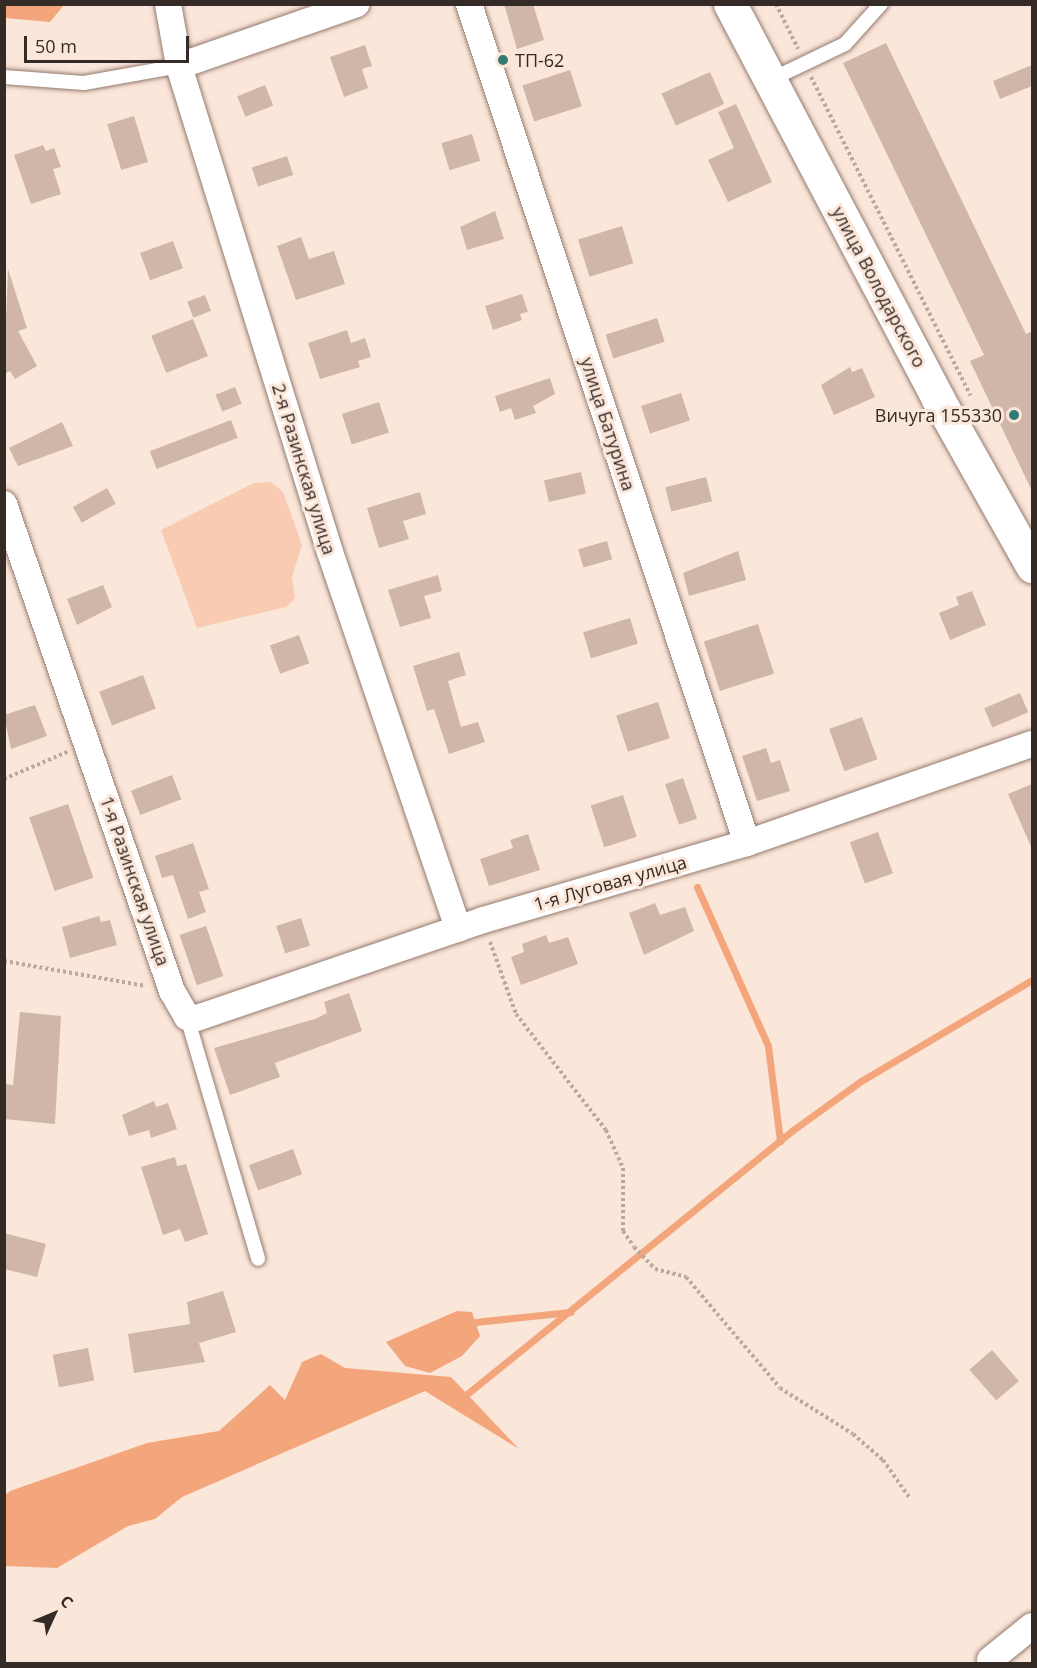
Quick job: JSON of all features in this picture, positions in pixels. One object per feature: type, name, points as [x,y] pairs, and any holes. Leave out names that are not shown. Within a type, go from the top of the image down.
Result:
[{"type":"main road","name":"улица Володарского","points":[[730,4],[1032,566]]},
{"type":"street","name":"2-я Разинская улица","points":[[168,4],[179,66],[330,552],[458,929]]},
{"type":"street","points":[[179,66],[357,4]]},
{"type":"street","name":"улица Батурина","points":[[469,4],[747,843]]},
{"type":"street","name":"1-я Разинская улица","points":[[4,504],[172,991],[187,1017]]},
{"type":"street","name":"1-я Луговая улица","points":[[187,1017],[197,1018],[483,920],[747,843],[1032,744]]},
{"type":"street","points":[[991,1662],[1032,1626]]},
{"type":"lane","points":[[770,80],[860,34],[881,4]]},
{"type":"lane","points":[[4,77],[84,83],[179,66]]},
{"type":"lane","name":"1-я Разинская улица","points":[[187,1017],[258,1259]]},
{"type":"path","points":[[776,4],[972,400]]},
{"type":"path","points":[[4,779],[88,743]]},
{"type":"path","points":[[483,920],[516,1014],[606,1130],[623,1168],[623,1231],[634,1247],[648,1264],[686,1277],[773,1381],[853,1434],[883,1460],[909,1497]]},
{"type":"path","points":[[4,961],[172,991]]},
{"type":"shaded area","points":[[4,5],[64,5],[50,22],[5,18]]},
{"type":"shaded area","points":[[271,482],[283,492],[302,545],[292,577],[295,598],[286,607],[197,628],[161,530],[254,483]]},
{"type":"shaded area","points":[[457,1311],[472,1312],[480,1336],[462,1356],[430,1373],[405,1366],[386,1342]]},
{"type":"shaded area","points":[[321,1354],[345,1368],[451,1377],[519,1449],[425,1391],[182,1497],[155,1519],[128,1526],[57,1568],[5,1566],[5,1495],[10,1491],[147,1443],[219,1431],[270,1385],[285,1400],[302,1362]]},
{"type":"building","points":[[504,4],[533,4],[544,40],[517,49]]},
{"type":"building","points":[[886,43],[1026,334],[1032,331],[1032,491],[970,361],[984,355],[843,63]]},
{"type":"building","points":[[365,45],[372,66],[362,69],[368,88],[344,97],[330,57]]},
{"type":"building","points":[[1032,65],[1032,86],[1000,99],[993,81]]},
{"type":"building","points":[[570,70],[582,106],[534,122],[522,85]]},
{"type":"building","points":[[710,72],[724,104],[676,126],[662,94]]},
{"type":"building","points":[[265,85],[273,105],[245,117],[237,96]]},
{"type":"building","points":[[736,104],[772,182],[728,202],[708,160],[734,148],[718,112]]},
{"type":"building","points":[[134,116],[148,162],[121,170],[107,124]]},
{"type":"building","points":[[472,134],[480,161],[450,170],[441,143]]},
{"type":"building","points":[[43,145],[46,151],[54,148],[61,167],[53,169],[61,194],[31,204],[14,155]]},
{"type":"building","points":[[287,156],[293,175],[258,186],[252,167]]},
{"type":"building","points":[[495,211],[504,239],[467,250],[460,227]]},
{"type":"building","points":[[622,226],[633,263],[589,277],[578,239]]},
{"type":"building","points":[[301,237],[309,259],[334,251],[345,284],[296,300],[277,246]]},
{"type":"building","points":[[173,241],[183,268],[150,280],[140,253]]},
{"type":"building","points":[[8,269],[27,328],[18,331],[37,366],[15,379],[10,371],[4,374]]},
{"type":"building","points":[[522,294],[528,312],[520,314],[522,320],[493,330],[485,306]]},
{"type":"building","points":[[205,295],[211,311],[193,318],[187,302]]},
{"type":"building","points":[[657,318],[665,342],[613,358],[606,335]]},
{"type":"building","points":[[193,319],[208,356],[166,373],[151,336]]},
{"type":"building","points":[[347,330],[351,343],[365,338],[371,357],[358,361],[360,367],[320,379],[308,343]]},
{"type":"building","points":[[850,367],[852,372],[862,368],[875,397],[834,415],[821,385]]},
{"type":"building","points":[[550,378],[555,394],[533,406],[536,413],[515,420],[511,408],[500,412],[495,396]]},
{"type":"building","points":[[235,387],[242,404],[222,412],[216,395]]},
{"type":"building","points":[[681,393],[690,421],[650,434],[641,406]]},
{"type":"building","points":[[379,402],[389,432],[352,444],[342,414]]},
{"type":"building","points":[[231,420],[238,438],[157,469],[150,451]]},
{"type":"building","points":[[62,422],[73,446],[18,466],[9,448]]},
{"type":"building","points":[[581,472],[586,493],[549,502],[544,481]]},
{"type":"building","points":[[706,477],[712,501],[671,511],[665,487]]},
{"type":"building","points":[[107,488],[116,504],[82,523],[73,507]]},
{"type":"building","points":[[420,492],[426,514],[403,521],[409,539],[379,548],[367,508]]},
{"type":"building","points":[[607,541],[612,559],[583,568],[578,549]]},
{"type":"building","points":[[738,551],[746,580],[689,596],[683,573]]},
{"type":"building","points":[[438,575],[442,591],[424,596],[431,618],[400,627],[388,590]]},
{"type":"building","points":[[103,585],[112,607],[77,625],[67,599]]},
{"type":"building","points":[[972,591],[986,625],[950,640],[939,613],[959,605],[956,597]]},
{"type":"building","points":[[630,618],[638,644],[591,658],[583,632]]},
{"type":"building","points":[[758,624],[774,673],[720,691],[704,642]]},
{"type":"building","points":[[299,635],[309,663],[280,674],[270,646]]},
{"type":"building","points":[[459,652],[466,675],[448,681],[461,727],[478,722],[485,742],[449,754],[434,709],[427,711],[413,666]]},
{"type":"building","points":[[143,675],[156,709],[112,725],[99,692]]},
{"type":"building","points":[[1020,693],[1028,712],[992,728],[984,708]]},
{"type":"building","points":[[658,702],[670,738],[628,752],[616,716]]},
{"type":"building","points":[[35,705],[47,736],[11,749],[4,715]]},
{"type":"building","points":[[862,717],[877,759],[845,771],[829,729]]},
{"type":"building","points":[[766,748],[771,763],[780,760],[790,791],[757,801],[742,756]]},
{"type":"building","points":[[172,775],[181,799],[140,815],[131,791]]},
{"type":"building","points":[[683,778],[697,819],[679,825],[665,784]]},
{"type":"building","points":[[1032,784],[1032,849],[1008,794]]},
{"type":"building","points":[[623,795],[637,837],[604,847],[591,806]]},
{"type":"building","points":[[68,804],[93,878],[55,891],[29,817]]},
{"type":"building","points":[[878,832],[893,873],[865,884],[850,842]]},
{"type":"building","points":[[528,834],[540,870],[489,886],[480,859],[513,848],[510,840]]},
{"type":"building","points":[[193,843],[209,889],[199,892],[206,912],[188,919],[173,875],[162,878],[155,856]]},
{"type":"building","points":[[655,903],[660,915],[685,907],[694,931],[644,955],[629,913]]},
{"type":"building","points":[[99,916],[101,922],[110,920],[117,945],[70,958],[62,927]]},
{"type":"building","points":[[301,918],[310,946],[285,954],[276,926]]},
{"type":"building","points":[[206,926],[223,976],[197,985],[180,935]]},
{"type":"building","points":[[546,935],[549,943],[568,937],[578,964],[521,985],[511,957],[524,952],[522,944]]},
{"type":"building","points":[[349,993],[362,1031],[275,1063],[280,1077],[230,1095],[214,1048],[315,1019],[327,1013],[324,1002]]},
{"type":"building","points":[[20,1012],[61,1016],[55,1124],[4,1119],[4,1084],[13,1085]]},
{"type":"building","points":[[154,1101],[156,1107],[168,1103],[177,1129],[151,1138],[149,1130],[129,1136],[122,1115]]},
{"type":"building","points":[[293,1149],[302,1174],[258,1190],[249,1165]]},
{"type":"building","points":[[175,1157],[177,1166],[186,1164],[208,1234],[185,1242],[180,1229],[163,1235],[141,1167]]},
{"type":"building","points":[[4,1233],[46,1244],[37,1277],[4,1269]]},
{"type":"building","points":[[223,1291],[236,1332],[199,1343],[205,1362],[134,1373],[128,1334],[190,1324],[187,1302]]},
{"type":"building","points":[[88,1348],[94,1380],[59,1387],[53,1355]]},
{"type":"building","points":[[992,1350],[1019,1381],[996,1401],[969,1370]]},
{"type":"waterway","points":[[697,887],[768,1046],[780,1141]]},
{"type":"waterway","points":[[467,1394],[793,1130],[861,1081],[1032,980]]},
{"type":"waterway","points":[[475,1322],[570,1312]]},
{"type":"place","name":"ТП-62","points":[[503,60]]},
{"type":"place","name":"Вичуга 155330","points":[[1014,415]]}]
